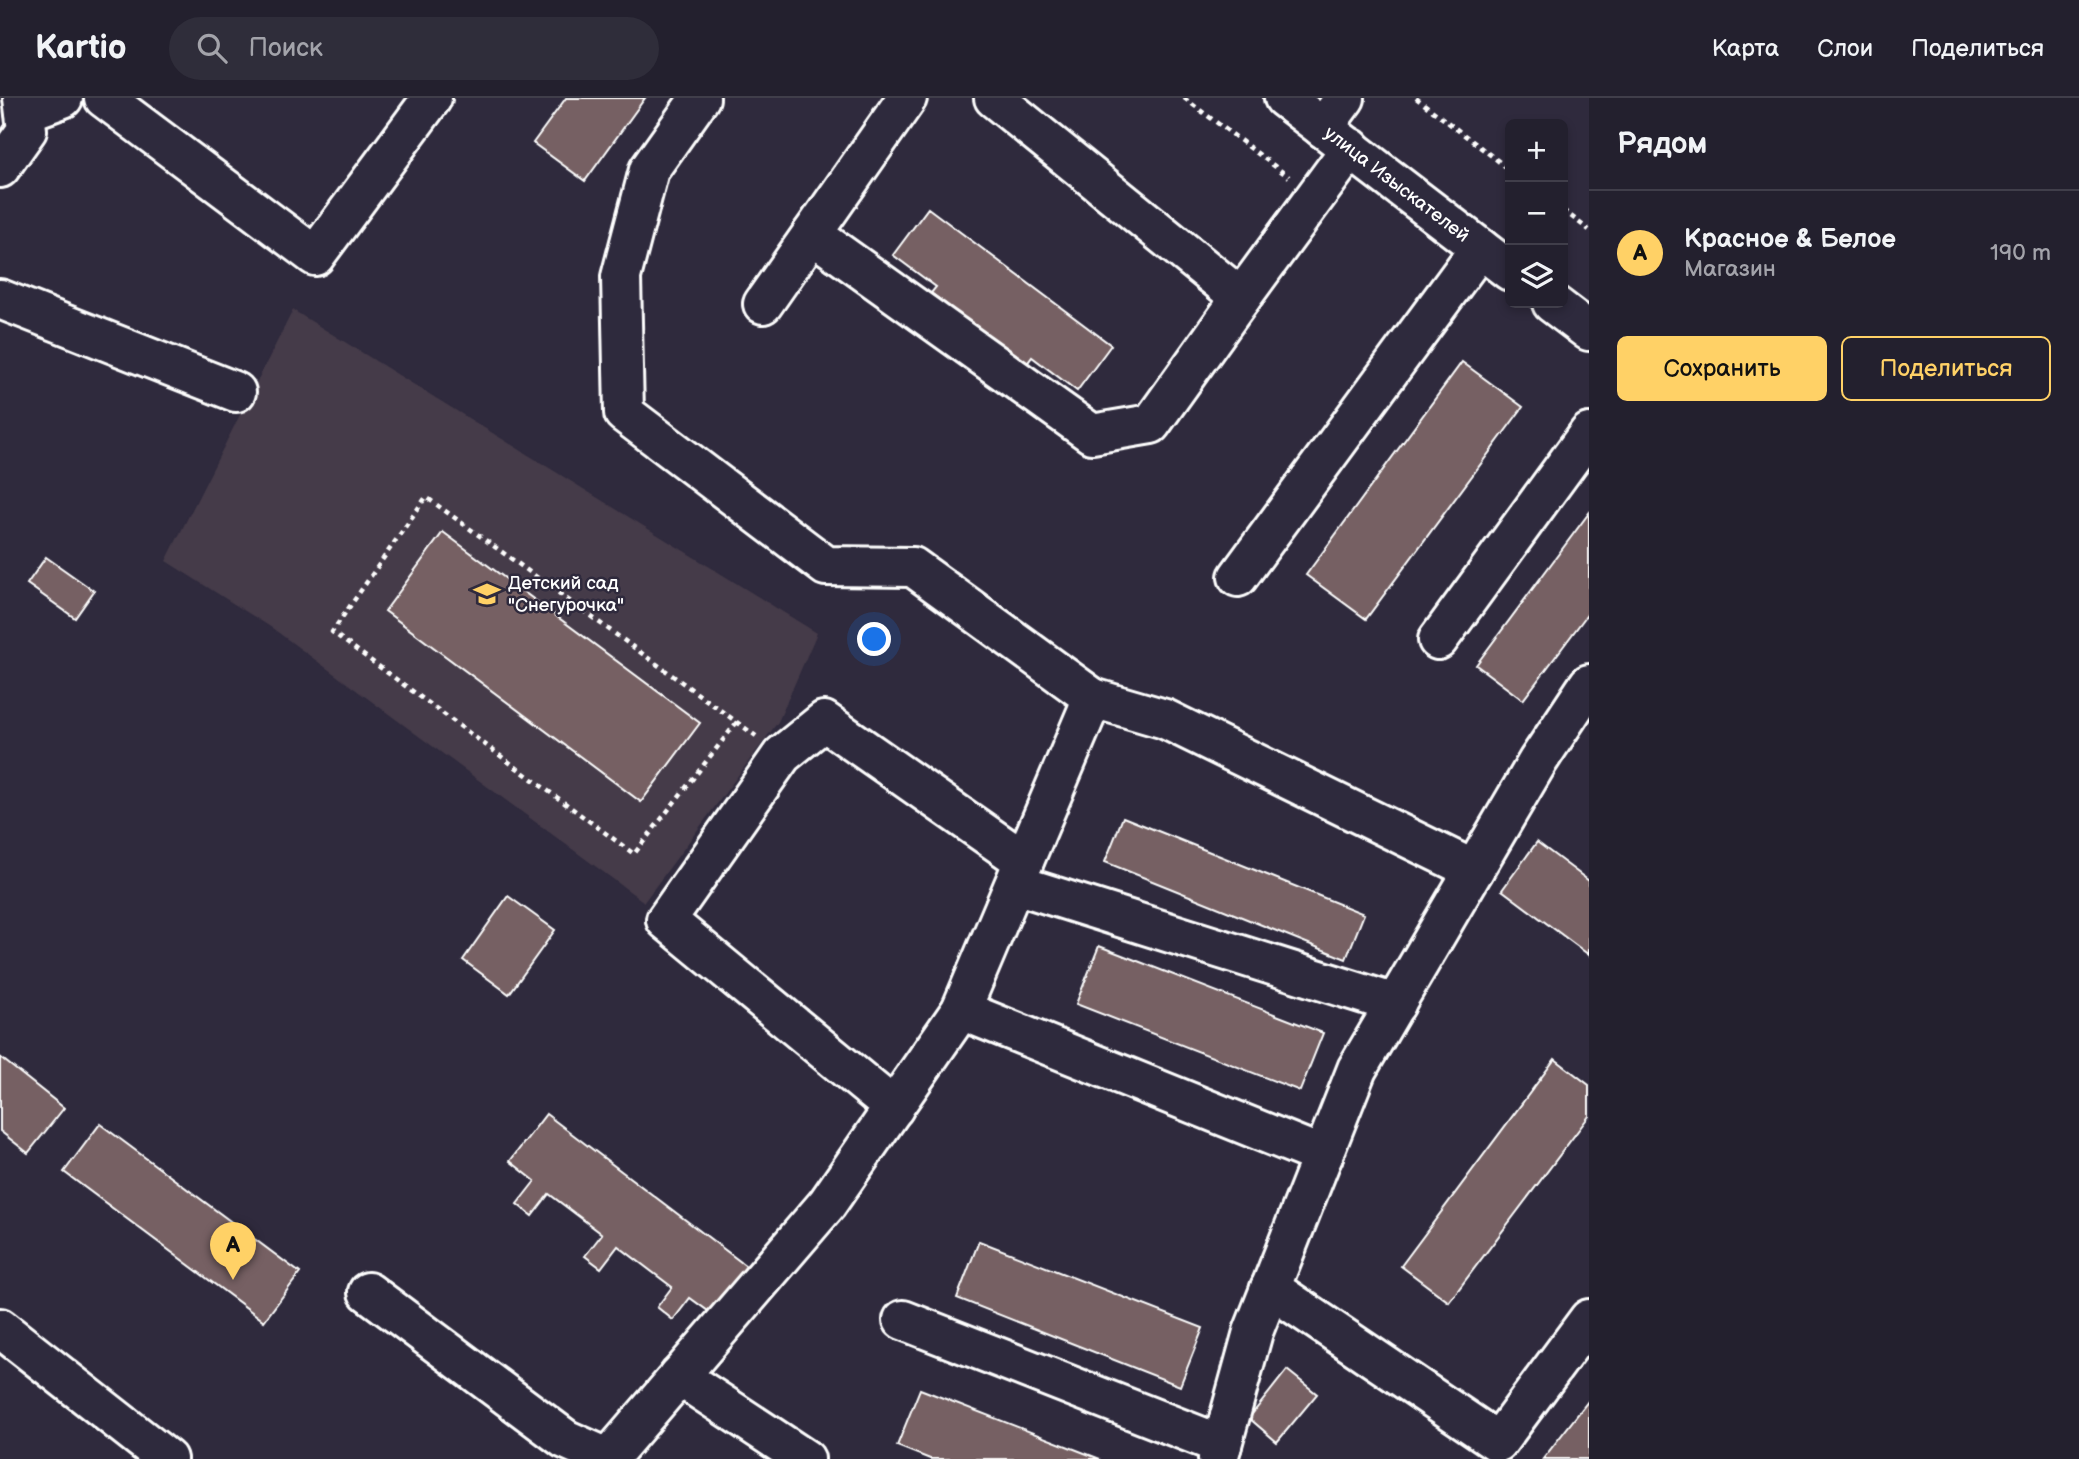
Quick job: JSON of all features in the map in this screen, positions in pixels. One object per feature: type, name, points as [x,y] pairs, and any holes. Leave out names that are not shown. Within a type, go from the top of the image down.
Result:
[{"type":"street","points":[[0,168],[27,131],[24,105],[63,98]]},
{"type":"street","points":[[104,98],[315,256],[432,98]]},
{"type":"street","points":[[700,98],[649,170],[621,277],[624,413],[826,566],[913,567],[1093,698],[1165,719],[1474,870]]},
{"type":"street","points":[[763,304],[906,98]]},
{"type":"street","points":[[994,98],[1241,298]]},
{"type":"street","name":"улица Изыскателей","points":[[1284,98],[1339,125],[1505,267]]},
{"type":"street","points":[[812,234],[1092,434],[1151,424],[1315,197],[1339,125]]},
{"type":"street","points":[[1238,577],[1480,248]]},
{"type":"street","points":[[0,299],[236,392]]},
{"type":"street","points":[[1559,308],[1589,331]]},
{"type":"street","points":[[1438,640],[1589,433]]},
{"type":"street","points":[[903,1320],[1220,1452],[1253,1332],[1357,1069],[1538,761],[1589,684]]},
{"type":"street","points":[[368,1292],[565,1439],[609,1459],[827,1204],[961,1010],[1093,698]]},
{"type":"street","points":[[894,1108],[666,920],[782,755],[824,721],[1019,873],[1395,1004]]},
{"type":"street","points":[[961,1010],[1323,1156]]},
{"type":"street","points":[[1270,1288],[1498,1442],[1589,1319]]},
{"type":"street","points":[[0,1328],[167,1459]]},
{"type":"street","points":[[679,1376],[806,1459]]},
{"type":"path","points":[[1184,98],[1315,197]]},
{"type":"path","points":[[1416,98],[1505,166]]},
{"type":"path","points":[[1568,214],[1589,230]]},
{"type":"path","points":[[737,722],[634,854],[331,632],[426,497],[737,722],[782,755]]},
{"type":"shaded area","name":"Детский сад \"Снегурочка\"","points":[[293,310],[817,633],[778,722],[644,902],[272,628],[166,561]]},
{"type":"building","points":[[566,98],[645,98],[585,181],[533,143]]},
{"type":"building","points":[[928,208],[1111,345],[1077,391],[1032,357],[1026,365],[931,293],[936,287],[893,255]]},
{"type":"building","points":[[1462,362],[1523,407],[1366,619],[1306,575]]},
{"type":"building","points":[[1589,513],[1589,612],[1523,700],[1476,665]]},
{"type":"building","points":[[443,532],[700,723],[641,802],[385,611]]},
{"type":"building","points":[[46,557],[94,591],[75,618],[27,584]]},
{"type":"building","points":[[1123,817],[1364,914],[1346,959],[1105,862]]},
{"type":"building","points":[[1537,842],[1589,881],[1589,955],[1502,890]]},
{"type":"building","points":[[508,896],[555,930],[509,994],[463,960]]},
{"type":"building","points":[[1099,946],[1323,1033],[1300,1091],[1076,1004]]},
{"type":"building","points":[[0,1057],[64,1108],[28,1153],[0,1131]]},
{"type":"building","points":[[1555,1059],[1589,1085],[1589,1116],[1449,1302],[1401,1266]]},
{"type":"building","points":[[546,1114],[750,1269],[715,1316],[690,1298],[673,1320],[657,1307],[672,1287],[618,1246],[601,1268],[585,1256],[602,1234],[549,1194],[532,1216],[517,1204],[535,1181],[510,1161]]},
{"type":"building","points":[[100,1124],[300,1273],[264,1321],[64,1172]]},
{"type":"building","points":[[979,1241],[1203,1328],[1180,1386],[957,1298]]},
{"type":"building","points":[[1287,1370],[1317,1394],[1277,1442],[1249,1418]]},
{"type":"building","points":[[920,1389],[1100,1459],[930,1459],[897,1446]]},
{"type":"building","points":[[1589,1400],[1589,1459],[1543,1459]]},
{"type":"place","name":"Детский сад \"Снегурочка\"","points":[[487,594]]},
{"type":"place","name":"Красное & Белое","points":[[233,1280]]}]
